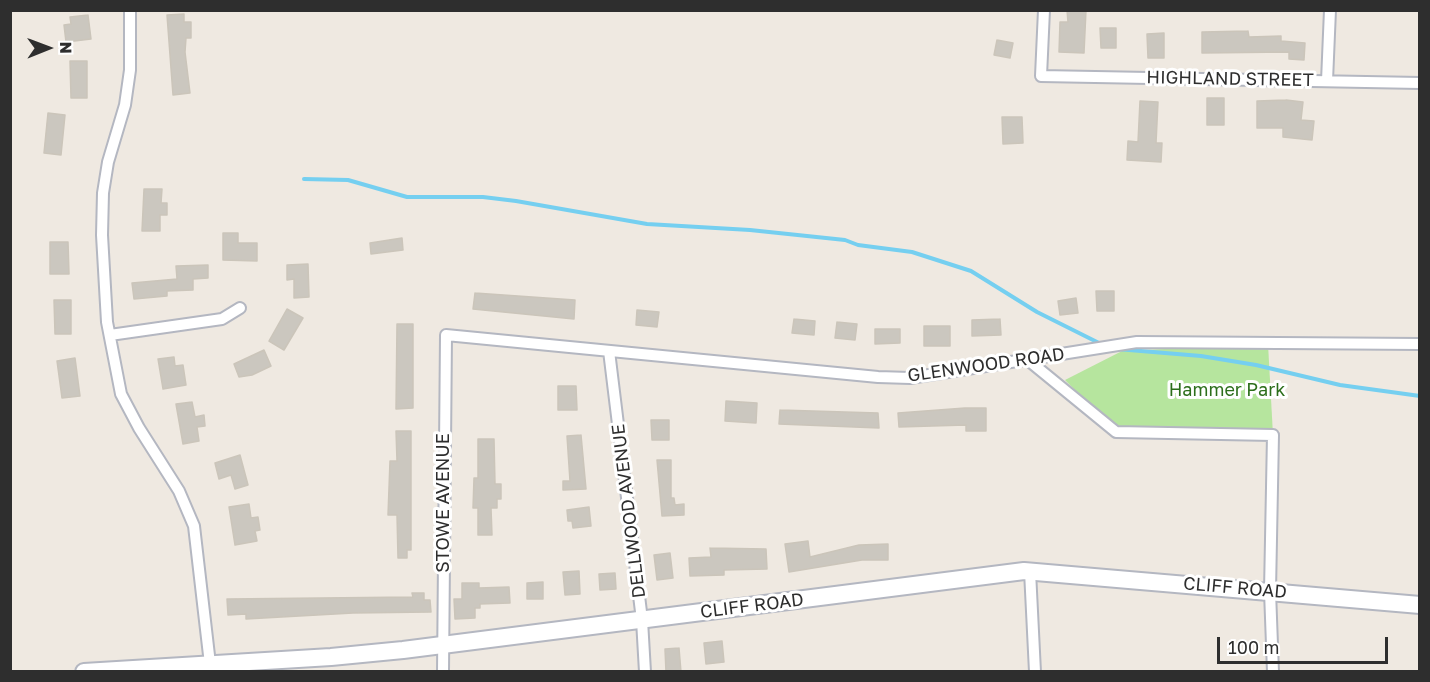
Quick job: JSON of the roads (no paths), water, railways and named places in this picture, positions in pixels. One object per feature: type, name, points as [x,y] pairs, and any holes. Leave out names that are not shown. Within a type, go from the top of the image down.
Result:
[{"type":"street","points":[[130,10],[130,70],[125,105],[108,162],[103,193],[102,235],[110,335],[121,394],[139,428],[179,491],[194,526],[210,664]]},
{"type":"street","name":"HIGHLAND STREET","points":[[1044,10],[1041,76],[1419,83]]},
{"type":"street","points":[[1327,81],[1330,10]]},
{"type":"street","points":[[110,335],[222,318],[240,308]]},
{"type":"street","name":"GLENWOOD ROAD","points":[[446,335],[878,377],[933,376],[1137,342],[1419,344]]},
{"type":"street","name":"STOWE AVENUE","points":[[443,672],[446,335]]},
{"type":"street","name":"DELLWOOD AVENUE","points":[[609,351],[642,620],[645,672]]},
{"type":"street","points":[[1028,360],[1116,432],[1273,435],[1270,591],[1273,672]]},
{"type":"street","points":[[1030,571],[1035,672]]},
{"type":"street","name":"CLIFF ROAD","points":[[84,672],[331,657],[1030,571],[1419,605]]},
{"type":"waterway","points":[[304,179],[348,180],[407,197],[483,197],[647,224],[750,230],[845,240],[858,245],[912,252],[971,271],[1037,312],[1101,344]]},
{"type":"waterway","points":[[1117,349],[1201,356],[1256,365],[1340,385],[1420,396]]},
{"type":"park label","name":"Hammer Park","points":[[1227,390]]}]
